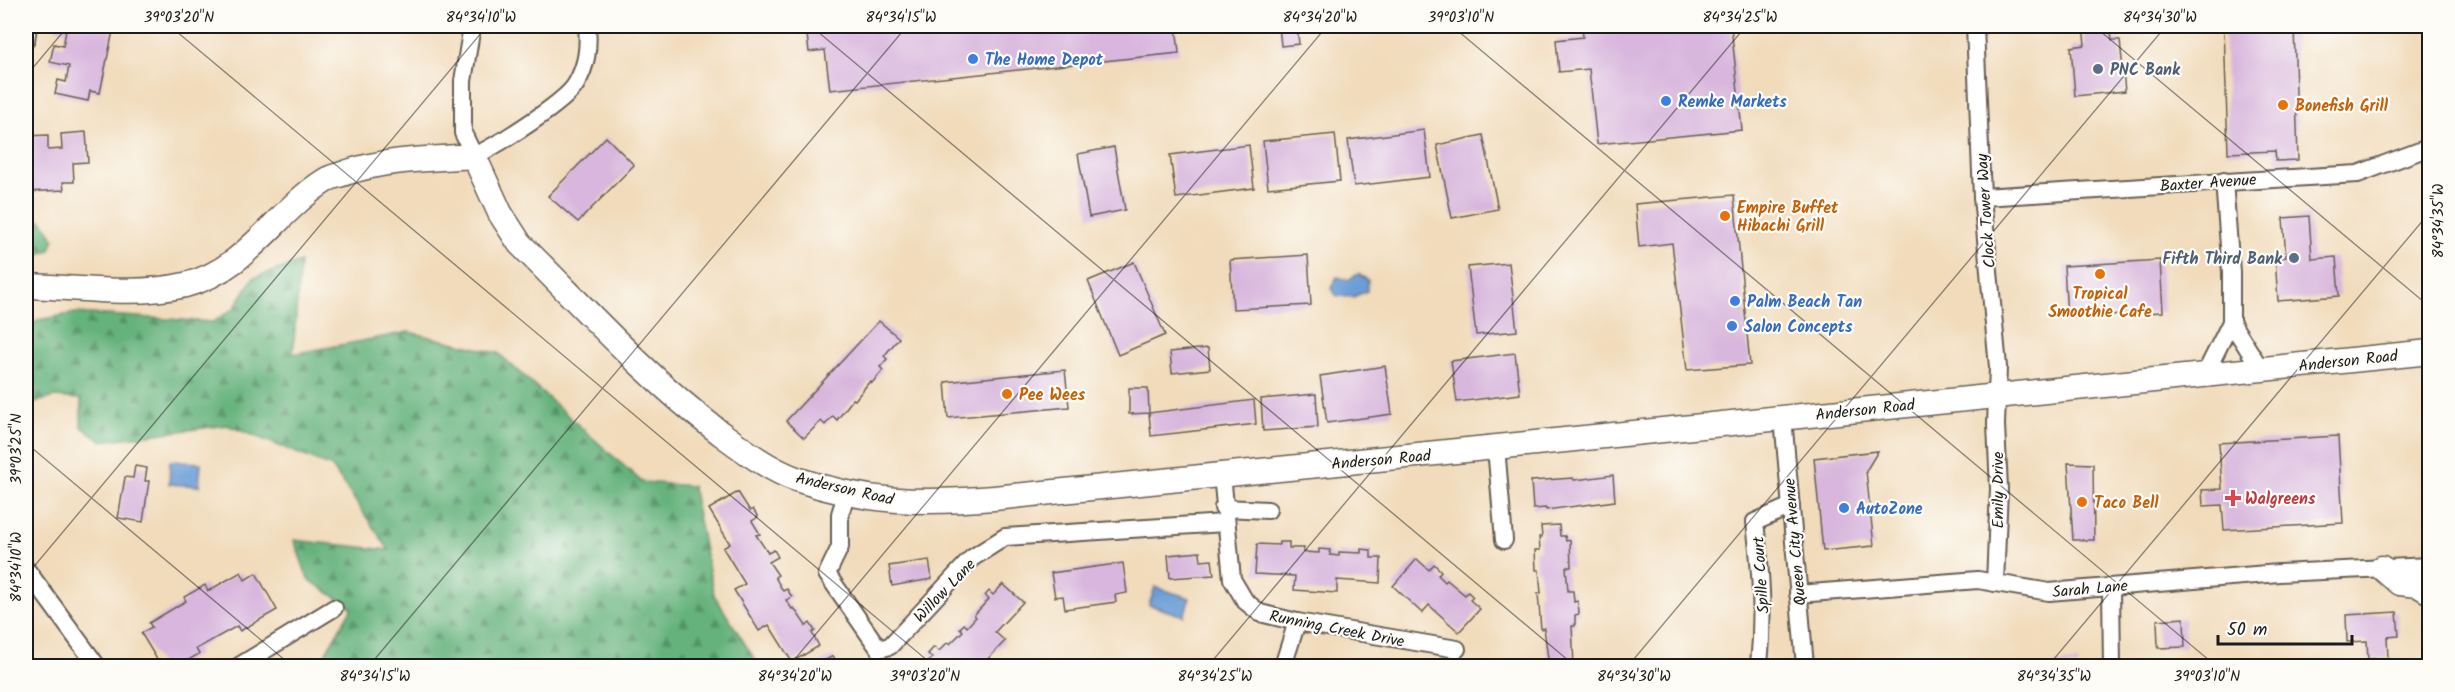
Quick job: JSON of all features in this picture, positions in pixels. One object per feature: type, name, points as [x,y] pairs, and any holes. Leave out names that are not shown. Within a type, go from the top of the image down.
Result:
[{"type":"street","points":[[26,40],[28,26]]},
{"type":"street","points":[[472,26],[463,81],[463,133],[474,156]]},
{"type":"street","points":[[26,286],[140,291],[185,285],[204,278],[240,258],[291,209],[327,179],[376,163],[474,156],[495,146],[558,102],[575,87],[589,52],[587,26]]},
{"type":"street","name":"Clock Tower Way","points":[[1975,26],[1982,197],[1998,368],[1998,396]]},
{"type":"street","name":"Baxter Avenue","points":[[1982,197],[2358,174],[2430,147]]},
{"type":"street","name":"Anderson Road","points":[[474,156],[500,213],[520,244],[681,403],[746,453],[795,478],[879,500],[957,501],[2430,352]]},
{"type":"street","points":[[2204,376],[2231,322],[2224,181]]},
{"type":"street","points":[[2231,322],[2260,368]]},
{"type":"street","name":"Emily Drive","points":[[1995,583],[1999,489],[1996,425],[1998,396]]},
{"type":"street","name":"Queen City Avenue","points":[[1783,418],[1805,666]]},
{"type":"street","points":[[1496,447],[1504,540]]},
{"type":"street","name":"Running Creek Drive","points":[[1222,474],[1224,515],[1232,579],[1237,591],[1245,601],[1260,613],[1297,622],[1457,649]]},
{"type":"street","name":"Willow Lane","points":[[847,492],[840,514],[840,547],[827,574],[879,649],[890,646],[972,558],[1005,537],[1224,515]]},
{"type":"street","name":"Spille Court","points":[[1759,666],[1763,624],[1761,573],[1755,522],[1791,506]]},
{"type":"street","points":[[1224,515],[1268,510]]},
{"type":"street","name":"Sarah Lane","points":[[1798,594],[1978,580],[2049,592],[2279,573],[2430,566]]},
{"type":"street","points":[[2382,568],[2399,583],[2418,585],[2430,592]]},
{"type":"street","points":[[26,569],[97,666]]},
{"type":"street","points":[[2111,587],[2112,666]]},
{"type":"street","points":[[239,666],[334,608]]},
{"type":"street","points":[[1283,666],[1297,622]]},
{"type":"green space","points":[[26,216],[42,221],[54,238],[50,250],[26,260]]},
{"type":"green space","points":[[300,262],[293,354],[409,332],[498,353],[642,482],[692,486],[714,595],[759,666],[318,666],[352,608],[308,579],[294,540],[389,550],[332,467],[227,425],[101,441],[81,426],[81,399],[54,397],[26,405],[26,332],[38,320],[76,313],[213,322],[234,308],[253,278]]},
{"type":"water","points":[[1358,274],[1368,280],[1367,291],[1353,297],[1337,296],[1331,288],[1337,277],[1348,280]]},
{"type":"water","points":[[170,461],[201,463],[199,486],[169,484]]},
{"type":"water","points":[[1155,587],[1190,598],[1184,616],[1149,605]]},
{"type":"building","points":[[55,26],[114,26],[100,93],[90,91],[88,101],[55,94],[58,80],[66,82],[69,66],[50,62],[54,44],[63,46],[66,31],[54,28]]},
{"type":"building","name":"The Home Depot","points":[[806,26],[1176,26],[1179,53],[830,90],[825,50],[809,52]]},
{"type":"building","points":[[1279,26],[1297,26],[1299,44],[1281,46]]},
{"type":"building","name":"Remke Markets","points":[[1582,26],[1731,26],[1742,130],[1597,144],[1589,69],[1559,72],[1556,40],[1583,37]]},
{"type":"building","name":"PNC Bank","points":[[2083,26],[2110,26],[2112,40],[2120,40],[2125,91],[2075,96],[2071,47],[2085,45]]},
{"type":"building","points":[[2224,26],[2294,26],[2298,160],[2276,161],[2275,151],[2228,153]]},
{"type":"building","points":[[1424,130],[1430,177],[1354,186],[1348,140]]},
{"type":"building","points":[[86,132],[88,162],[73,163],[74,182],[63,182],[64,190],[26,192],[26,136],[48,135],[48,150],[62,149],[61,134]]},
{"type":"building","points":[[1335,134],[1340,181],[1268,188],[1263,141]]},
{"type":"building","points":[[1483,135],[1498,209],[1452,218],[1437,145]]},
{"type":"building","points":[[606,137],[634,165],[578,222],[548,196]]},
{"type":"building","points":[[1249,145],[1254,188],[1176,198],[1170,155]]},
{"type":"building","points":[[1114,147],[1125,210],[1089,217],[1078,154]]},
{"type":"building","points":[[1734,195],[1750,365],[1687,370],[1672,243],[1639,247],[1635,204]]},
{"type":"building","name":"Fifth Third Bank","points":[[2309,216],[2312,259],[2336,257],[2339,296],[2278,301],[2275,258],[2286,257],[2283,218]]},
{"type":"building","points":[[1308,255],[1311,305],[1233,309],[1230,260]]},
{"type":"building","points":[[2160,260],[2163,312],[2067,317],[2064,266]]},
{"type":"building","points":[[1134,262],[1165,335],[1118,355],[1088,281]]},
{"type":"building","points":[[1509,263],[1517,331],[1476,335],[1468,267]]},
{"type":"building","points":[[879,321],[899,338],[884,356],[887,359],[880,367],[883,370],[872,383],[870,381],[855,400],[853,399],[837,420],[833,416],[825,425],[821,421],[804,438],[786,421]]},
{"type":"building","points":[[1208,348],[1210,369],[1172,373],[1170,352]]},
{"type":"building","points":[[1515,353],[1520,394],[1457,402],[1451,361]]},
{"type":"building","points":[[1385,366],[1392,414],[1327,423],[1320,376]]},
{"type":"building","name":"Pee Wees","points":[[1065,370],[1069,407],[948,418],[945,382]]},
{"type":"building","points":[[1129,388],[1148,388],[1149,413],[1129,414]]},
{"type":"building","points":[[1316,394],[1318,427],[1263,431],[1261,399]]},
{"type":"building","points":[[1254,400],[1256,424],[1151,436],[1149,413]]},
{"type":"building","name":"Walgreens","points":[[2338,436],[2343,523],[2224,530],[2222,505],[2203,506],[2202,490],[2222,489],[2219,443]]},
{"type":"building","name":"AutoZone","points":[[1878,451],[1866,471],[1874,546],[1823,551],[1814,458]]},
{"type":"building","name":"Taco Bell","points":[[2068,463],[2093,464],[2094,540],[2073,540]]},
{"type":"building","points":[[135,466],[147,468],[145,481],[149,481],[143,522],[118,518],[125,477],[133,478]]},
{"type":"building","points":[[1613,475],[1615,501],[1546,510],[1546,508],[1533,509],[1531,481],[1573,478],[1574,480]]},
{"type":"building","points":[[738,492],[750,511],[753,509],[758,517],[752,521],[760,534],[756,535],[768,553],[774,550],[778,557],[769,562],[778,575],[775,577],[783,591],[787,589],[792,597],[786,600],[806,626],[810,623],[815,631],[812,633],[819,646],[792,662],[769,625],[759,631],[734,590],[745,584],[723,548],[730,544],[709,509]]},
{"type":"building","points":[[1559,525],[1560,536],[1565,536],[1566,541],[1570,540],[1571,567],[1566,567],[1568,591],[1573,591],[1574,602],[1578,601],[1579,614],[1575,615],[1575,626],[1572,626],[1574,666],[1549,666],[1544,628],[1541,629],[1538,593],[1541,593],[1535,550],[1540,550],[1541,526]]},
{"type":"building","points":[[1279,542],[1289,542],[1289,548],[1304,548],[1303,552],[1319,553],[1319,549],[1330,550],[1330,555],[1339,556],[1339,552],[1361,553],[1361,549],[1371,550],[1371,558],[1381,558],[1380,583],[1337,580],[1337,593],[1294,590],[1295,576],[1255,574],[1257,544],[1279,545]]},
{"type":"building","points":[[1200,552],[1201,561],[1212,560],[1214,575],[1170,578],[1168,555]]},
{"type":"building","points":[[1417,559],[1429,570],[1434,564],[1441,571],[1438,575],[1445,582],[1447,580],[1465,595],[1468,592],[1473,597],[1470,600],[1480,609],[1459,632],[1429,605],[1422,613],[1393,586]]},
{"type":"building","points":[[929,560],[932,579],[892,586],[889,566]]},
{"type":"building","points":[[1123,563],[1127,593],[1115,595],[1116,602],[1065,609],[1063,596],[1055,597],[1051,573]]},
{"type":"building","points":[[241,572],[245,580],[256,573],[277,610],[240,631],[237,626],[196,649],[199,654],[178,666],[161,666],[141,633],[152,627],[149,623],[186,601],[184,597],[205,585],[208,591]]},
{"type":"building","points":[[1003,584],[1023,602],[995,632],[1005,641],[981,666],[925,666],[932,658],[928,654],[934,647],[939,651],[948,642],[950,644],[963,631],[960,628],[964,624],[967,627],[976,617],[974,615],[989,599],[985,596],[989,591],[993,595]]},
{"type":"building","points":[[2397,612],[2399,636],[2387,637],[2388,658],[2368,659],[2367,641],[2347,642],[2346,615]]},
{"type":"building","points":[[2184,618],[2185,647],[2158,648],[2157,620]]},
{"type":"building","points":[[833,656],[839,666],[815,666]]},
{"type":"building","points":[[1630,661],[1644,662],[1644,666],[1630,666]]},
{"type":"building","points":[[2078,662],[2078,666],[2050,666],[2050,665]]},
{"type":"place","name":"The Home Depot","points":[[973,59]]},
{"type":"place","name":"PNC Bank","points":[[2098,69]]},
{"type":"place","name":"Remke Markets","points":[[1666,101]]},
{"type":"place","name":"Bonefish Grill","points":[[2283,105]]},
{"type":"place","name":"Empire Buffet Hibachi Grill","points":[[1725,216]]},
{"type":"place","name":"Fifth Third Bank","points":[[2294,258]]},
{"type":"place","name":"Tropical Smoothie Cafe","points":[[2100,274]]},
{"type":"place","name":"Palm Beach Tan","points":[[1735,301]]},
{"type":"place","name":"Salon Concepts","points":[[1732,326]]},
{"type":"place","name":"Pee Wees","points":[[1007,394]]},
{"type":"place","name":"Walgreens","points":[[2233,498]]},
{"type":"place","name":"Taco Bell","points":[[2082,502]]},
{"type":"place","name":"AutoZone","points":[[1844,508]]}]
